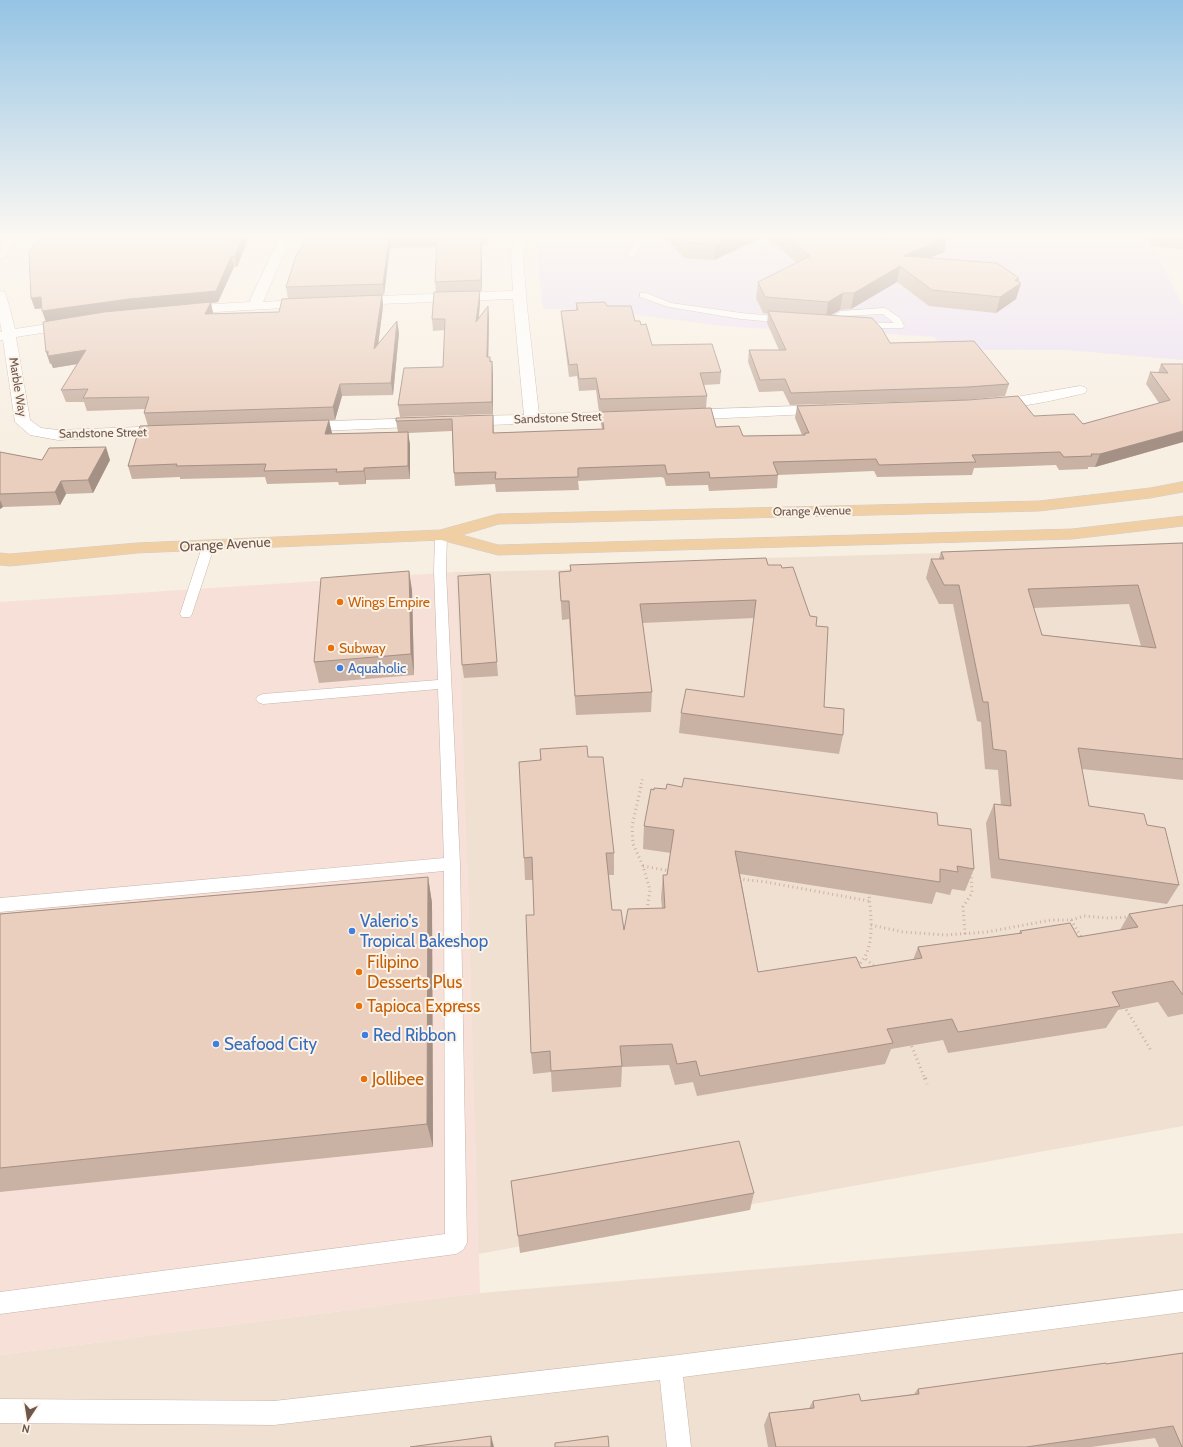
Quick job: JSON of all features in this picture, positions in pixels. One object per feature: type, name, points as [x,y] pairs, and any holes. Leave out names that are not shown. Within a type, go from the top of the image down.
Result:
[{"type":"main road","name":"Orange Avenue","points":[[3,561],[137,548],[441,535],[498,519],[1039,506],[1150,493],[1183,487]]},
{"type":"main road","points":[[806,511],[818,542]]},
{"type":"main road","name":"Orange Avenue","points":[[441,535],[498,550],[1072,534],[1183,521]]},
{"type":"street","name":"Marble Way","points":[[1,302],[5,336],[23,422],[36,432]]},
{"type":"street","points":[[340,302],[352,302]]},
{"type":"street","points":[[521,302],[532,419]]},
{"type":"street","points":[[170,311],[256,305],[321,303]]},
{"type":"street","points":[[5,336],[88,322]]},
{"type":"street","points":[[978,405],[1022,401],[1080,390]]},
{"type":"street","points":[[671,415],[842,410]]},
{"type":"street","name":"Sandstone Street","points":[[287,427],[648,416]]},
{"type":"street","name":"Sandstone Street","points":[[36,432],[58,435],[183,431]]},
{"type":"lane","points":[[660,302],[669,305],[741,316],[793,321]]},
{"type":"lane","points":[[886,311],[898,320],[900,326],[844,324],[823,323],[841,314],[886,311]]},
{"type":"lane","points":[[0,1303],[456,1242],[452,864],[440,571],[441,535]]},
{"type":"lane","points":[[186,614],[210,544]]},
{"type":"lane","points":[[263,699],[445,684]]},
{"type":"lane","points":[[0,905],[452,864]]},
{"type":"lane","points":[[0,1411],[274,1413],[670,1366],[1183,1301]]},
{"type":"lane","points":[[670,1366],[679,1447]]},
{"type":"path","points":[[643,777],[632,826],[634,844],[643,866],[650,890],[647,917]]},
{"type":"path","points":[[643,866],[677,872]]},
{"type":"path","points":[[966,934],[962,907],[972,893],[971,872]]},
{"type":"path","points":[[736,878],[869,901]]},
{"type":"path","points":[[851,968],[861,964],[866,959],[871,925],[869,895]]},
{"type":"path","points":[[871,925],[903,932],[945,935],[987,932],[1051,920],[1071,920],[1084,916],[1108,918],[1138,916]]},
{"type":"path","points":[[1071,920],[1083,940]]},
{"type":"path","points":[[866,959],[881,972]]},
{"type":"path","points":[[1120,999],[1152,1052]]},
{"type":"path","points":[[907,1035],[927,1084]]},
{"type":"shaded area","points":[[542,302],[1181,302],[1183,306],[1183,360],[1066,350],[944,350],[934,337],[876,333],[862,337],[715,325],[601,310],[543,309]]},
{"type":"shaded area","points":[[1183,542],[1183,1126],[478,1254],[468,886],[455,572],[556,570],[762,558],[1013,551]]},
{"type":"shaded area","points":[[455,572],[461,675],[480,1293],[0,1355],[0,602]]},
{"type":"shaded area","points":[[1183,1233],[1183,1447],[0,1447],[0,1355],[480,1293]]},
{"type":"building","points":[[41,302],[111,302],[42,311]]},
{"type":"building","points":[[211,302],[205,314],[279,312],[281,302],[381,302],[374,349],[397,321],[391,383],[340,384],[333,407],[144,413],[149,397],[83,398],[88,389],[61,390],[86,350],[48,356],[48,351],[46,352],[43,322],[104,312]]},
{"type":"building","points":[[433,302],[479,302],[476,322],[488,306],[487,357],[490,357],[490,362],[492,361],[492,402],[398,405],[404,368],[443,367],[445,319],[432,319]]},
{"type":"building","points":[[605,302],[607,306],[631,306],[635,321],[640,321],[641,325],[646,324],[652,345],[712,344],[721,372],[700,373],[707,396],[600,399],[596,378],[579,379],[577,364],[569,365],[561,311],[578,310],[576,303]]},
{"type":"building","points":[[768,311],[872,318],[882,329],[890,343],[974,341],[1009,384],[968,387],[791,393],[785,379],[760,380],[749,350],[786,350]]},
{"type":"building","points":[[1161,364],[1183,364],[1183,431],[1100,454],[1091,454],[1092,456],[1064,457],[1060,452],[972,455],[976,462],[879,465],[876,459],[773,462],[778,475],[710,478],[709,472],[667,474],[665,465],[578,468],[578,477],[495,479],[496,472],[454,473],[452,419],[396,421],[396,418],[493,415],[493,433],[604,429],[601,412],[711,408],[716,427],[739,426],[743,436],[805,435],[805,433],[809,433],[797,406],[968,400],[1018,396],[1034,416],[1074,414],[1083,424],[1170,400],[1150,372],[1168,373]]},
{"type":"building","points":[[329,420],[325,434],[408,432],[408,466],[364,468],[364,471],[336,472],[337,469],[264,471],[266,464],[176,466],[177,464],[128,466],[140,426]]},
{"type":"building","points":[[106,447],[88,480],[61,481],[55,492],[0,494],[0,452],[42,460],[49,448]]},
{"type":"building","points":[[1183,543],[1183,759],[1078,748],[1089,806],[1144,814],[1147,825],[1165,828],[1179,885],[999,859],[994,804],[1011,806],[1006,751],[993,749],[988,702],[983,702],[959,585],[944,585],[931,559],[944,559],[941,552]],"holes":[[[1138,585],[1156,648],[1042,635],[1028,589]]]},
{"type":"building","points":[[766,558],[768,565],[781,565],[782,568],[793,567],[810,616],[817,617],[816,626],[828,627],[824,707],[844,709],[843,735],[681,713],[686,689],[744,697],[756,600],[640,604],[652,692],[575,696],[569,601],[561,601],[559,572],[571,571],[570,565]]},
{"type":"building","points":[[409,571],[411,654],[314,662],[321,578]]},
{"type":"building","points":[[490,574],[497,662],[462,665],[458,576]]},
{"type":"building","points":[[587,746],[588,757],[603,757],[614,853],[606,853],[612,910],[621,910],[624,930],[628,909],[665,908],[663,875],[667,875],[674,830],[644,826],[651,789],[666,789],[667,784],[682,787],[684,778],[937,813],[938,825],[971,829],[974,869],[957,866],[958,872],[940,869],[940,882],[735,851],[758,972],[856,957],[861,968],[922,958],[918,947],[1022,933],[1020,931],[1070,923],[1078,937],[1138,927],[1129,914],[1183,905],[1183,995],[1173,981],[1112,992],[1120,1006],[958,1032],[952,1019],[887,1029],[893,1043],[700,1076],[696,1061],[677,1064],[672,1044],[620,1046],[622,1066],[551,1071],[550,1051],[531,1053],[526,915],[534,915],[532,857],[524,858],[519,762],[541,760],[540,749]]},
{"type":"building","name":"Seafood City","points":[[428,877],[427,1124],[0,1168],[0,914]]},
{"type":"building","points":[[739,1141],[754,1193],[518,1236],[511,1181]]},
{"type":"building","points":[[1183,1353],[1183,1447],[1173,1426],[1026,1447],[776,1447],[769,1413],[814,1408],[813,1401],[859,1394],[861,1401],[919,1394],[918,1389]]},
{"type":"building","points":[[491,1436],[491,1447],[410,1447]]},
{"type":"building","points":[[608,1436],[609,1447],[555,1447],[555,1443]]},
{"type":"place","name":"Wings Empire","points":[[340,602]]},
{"type":"place","name":"Subway","points":[[331,648]]},
{"type":"place","name":"Aquaholic","points":[[340,668]]},
{"type":"place","name":"Valerio's Tropical Bakeshop","points":[[352,931]]},
{"type":"place","name":"Filipino Desserts Plus","points":[[359,972]]},
{"type":"place","name":"Tapioca Express","points":[[359,1006]]},
{"type":"place","name":"Red Ribbon","points":[[365,1035]]},
{"type":"place","name":"Seafood City","points":[[216,1044]]},
{"type":"place","name":"Jollibee","points":[[364,1079]]}]
